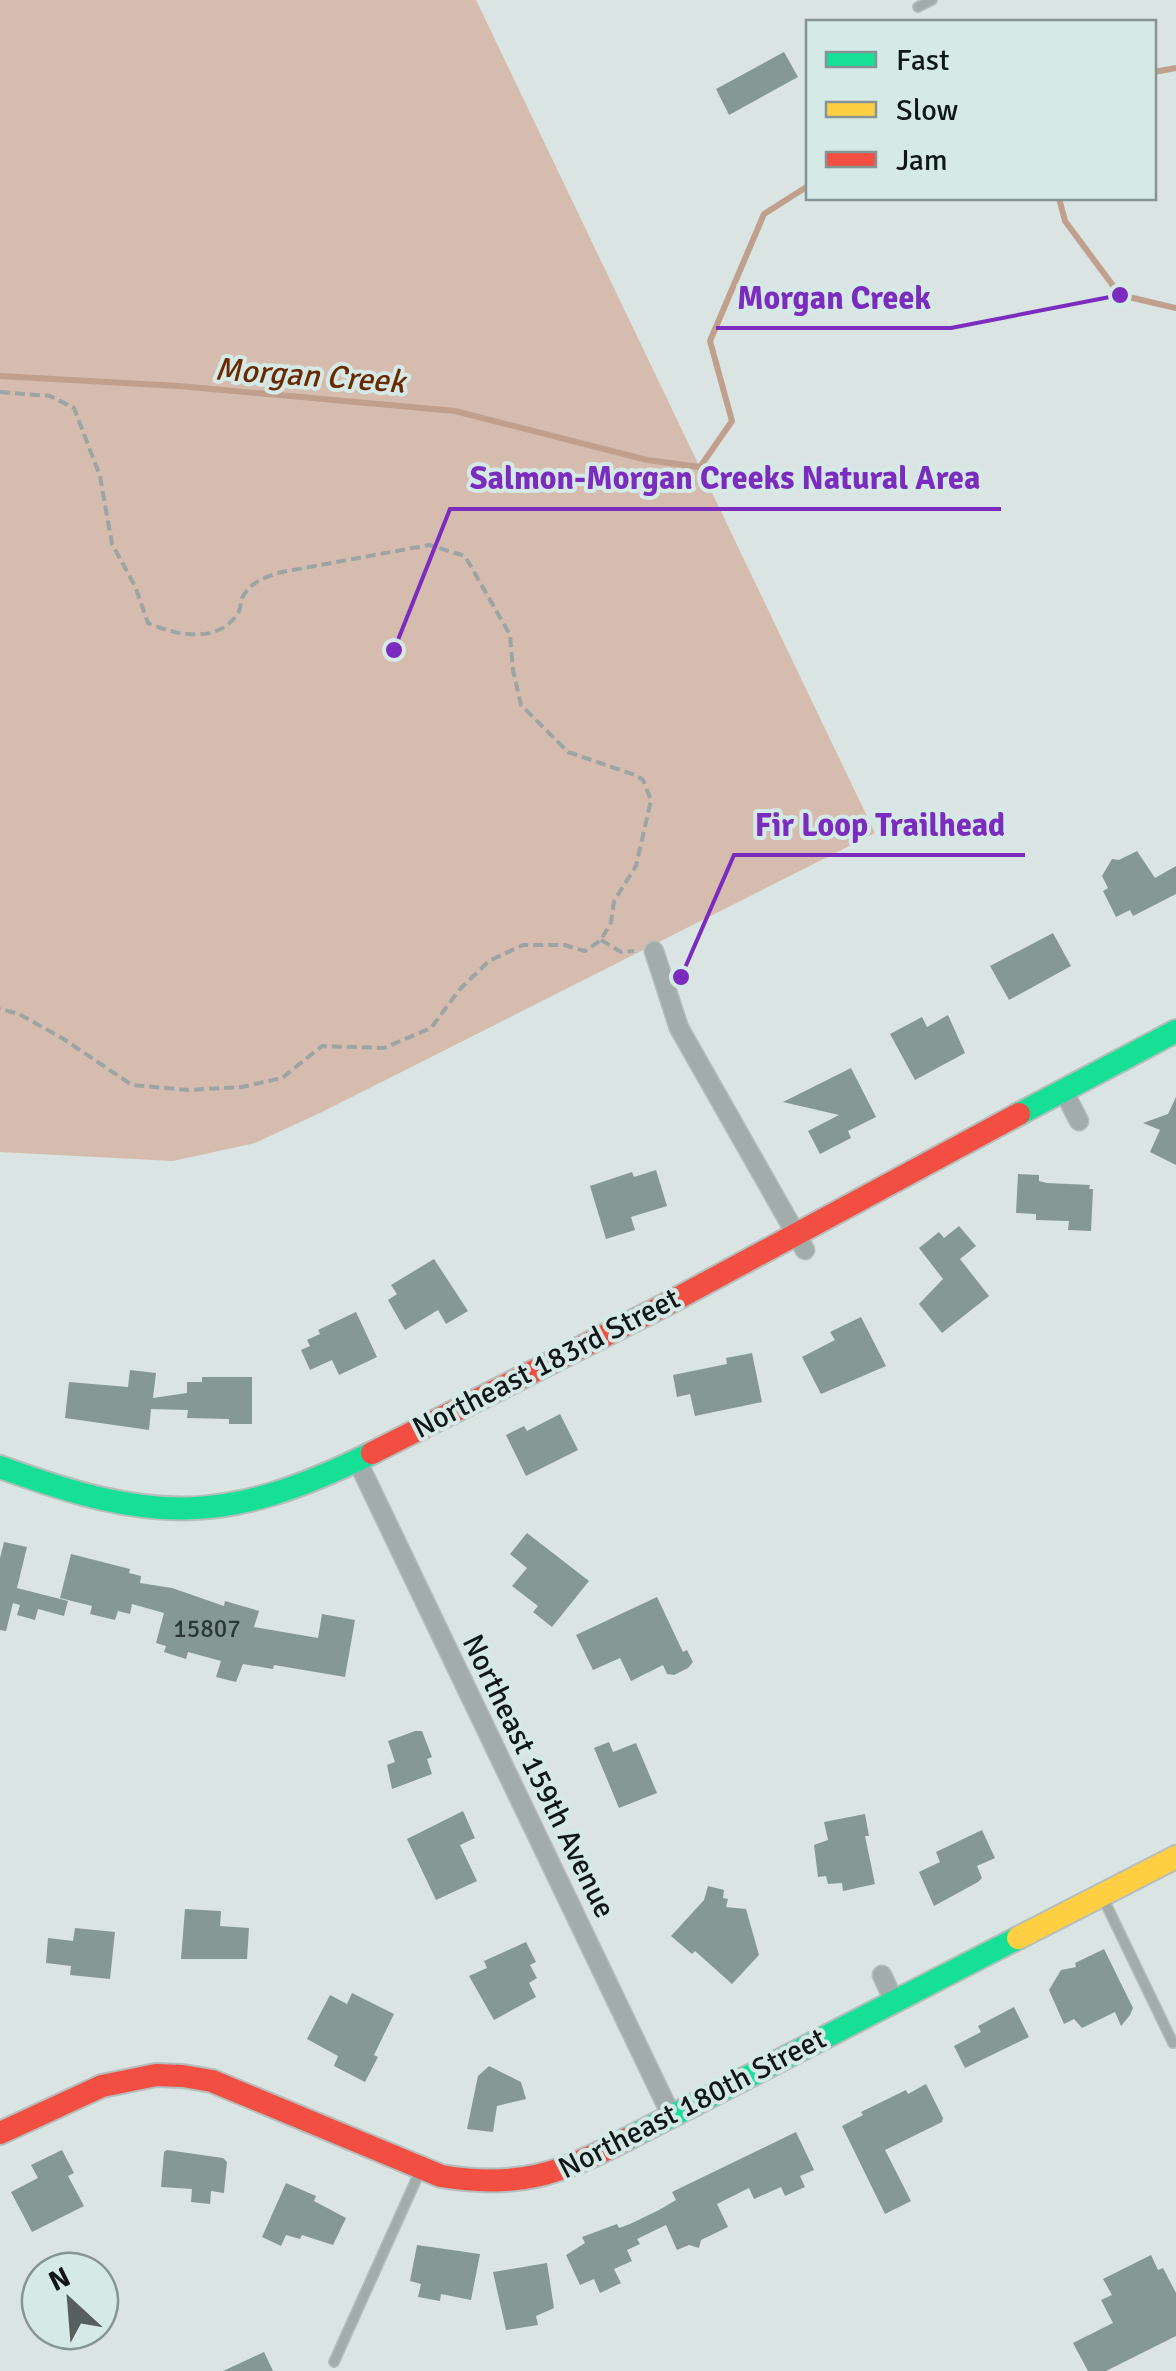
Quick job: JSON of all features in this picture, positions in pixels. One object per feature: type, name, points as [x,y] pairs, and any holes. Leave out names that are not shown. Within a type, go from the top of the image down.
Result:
[{"type":"street","points":[[654,951],[680,1028],[801,1242]]},
{"type":"street","name":"Northeast 183rd Street","points":[[0,1466],[82,1497],[114,1505],[172,1510],[247,1502],[288,1489],[801,1242],[1062,1090],[1176,1031]]},
{"type":"street","points":[[1062,1090],[1079,1120]]},
{"type":"street","name":"Northeast 159th Avenue","points":[[356,1458],[672,2117]]},
{"type":"street","name":"Northeast 180th Street","points":[[0,2133],[96,2087],[153,2074],[186,2074],[421,2169],[471,2182],[530,2180],[574,2167],[1176,1857]]},
{"type":"street","points":[[882,1974],[894,2001]]},
{"type":"lane","points":[[918,8],[932,0]]},
{"type":"lane","points":[[1102,1895],[1173,2043]]},
{"type":"lane","points":[[334,2362],[421,2169]]},
{"type":"path","points":[[0,392],[50,396],[74,408],[100,476],[112,544],[135,586],[148,622],[172,634],[200,635],[222,627],[238,614],[243,595],[259,579],[282,572],[430,545],[464,556],[510,635],[521,705],[568,752],[643,780],[651,800],[636,866],[614,900],[611,922],[602,940],[585,951],[564,945],[523,946],[489,962],[460,988],[430,1028],[384,1048],[322,1046],[282,1078],[242,1087],[188,1090],[132,1085],[62,1038],[0,1008]]},
{"type":"path","points":[[602,940],[621,952],[654,951]]},
{"type":"shaded area","points":[[0,0],[476,0],[875,833],[255,1143],[173,1161],[0,1152]]},
{"type":"building","points":[[784,52],[798,77],[729,115],[716,89]]},
{"type":"building","points":[[1137,851],[1155,878],[1176,866],[1176,894],[1133,916],[1130,910],[1116,917],[1103,891],[1108,888],[1102,876],[1112,859],[1119,860]]},
{"type":"building","points":[[1053,933],[1071,966],[1009,1000],[990,966]]},
{"type":"building","points":[[948,1015],[965,1053],[915,1080],[890,1034],[922,1017],[927,1027]]},
{"type":"building","points":[[851,1068],[876,1117],[848,1131],[851,1138],[820,1154],[808,1131],[839,1115],[783,1102]]},
{"type":"building","points":[[1176,1097],[1176,1165],[1150,1152],[1160,1130],[1143,1123],[1168,1114]]},
{"type":"building","points":[[656,1170],[667,1206],[631,1217],[635,1230],[606,1239],[590,1186],[632,1172],[634,1177]]},
{"type":"building","points":[[1018,1174],[1039,1175],[1039,1181],[1047,1183],[1090,1185],[1091,1231],[1068,1230],[1069,1221],[1036,1220],[1036,1214],[1016,1213]]},
{"type":"building","points":[[959,1226],[976,1246],[960,1259],[989,1296],[942,1333],[919,1304],[943,1279],[919,1248],[939,1232],[944,1238]]},
{"type":"building","points":[[434,1259],[468,1311],[446,1324],[438,1310],[405,1330],[388,1300],[397,1294],[391,1285]]},
{"type":"building","points":[[356,1312],[377,1357],[339,1375],[332,1360],[310,1370],[301,1350],[310,1346],[307,1340],[320,1334],[318,1330]]},
{"type":"building","points":[[861,1317],[886,1366],[821,1394],[802,1357],[835,1340],[830,1332]]},
{"type":"building","points":[[752,1353],[762,1402],[695,1416],[690,1394],[677,1397],[673,1375],[727,1364],[726,1358]]},
{"type":"building","points":[[130,1370],[156,1373],[153,1398],[187,1393],[187,1382],[202,1382],[202,1377],[252,1377],[252,1424],[187,1418],[188,1410],[151,1409],[149,1430],[65,1418],[69,1382],[128,1387]]},
{"type":"building","points":[[560,1414],[578,1450],[526,1476],[506,1435],[524,1426],[527,1431]]},
{"type":"building","points":[[527,1533],[589,1581],[552,1627],[533,1612],[538,1606],[512,1586],[527,1568],[510,1554]]},
{"type":"building","points":[[4,1542],[27,1547],[17,1588],[68,1601],[64,1616],[38,1609],[35,1620],[17,1615],[20,1605],[13,1603],[6,1631],[0,1630],[0,1558]]},
{"type":"building","points":[[71,1554],[130,1569],[129,1573],[141,1576],[140,1583],[172,1588],[224,1606],[225,1601],[259,1611],[254,1627],[318,1638],[322,1614],[355,1620],[345,1677],[243,1664],[236,1682],[216,1677],[221,1661],[188,1652],[186,1659],[164,1652],[166,1646],[156,1643],[164,1613],[132,1604],[130,1614],[118,1611],[115,1620],[90,1614],[92,1606],[60,1598]]},
{"type":"building","points":[[657,1597],[683,1652],[687,1650],[693,1662],[688,1668],[674,1675],[667,1674],[663,1665],[631,1681],[620,1658],[593,1670],[576,1635]]},
{"type":"building","points":[[422,1731],[432,1757],[427,1759],[432,1774],[392,1789],[387,1765],[395,1762],[388,1741]]},
{"type":"building","points":[[609,1742],[613,1752],[636,1743],[657,1793],[619,1808],[594,1748]]},
{"type":"building","points":[[463,1811],[475,1838],[460,1845],[477,1881],[436,1900],[407,1839]]},
{"type":"building","points":[[865,1814],[869,1836],[865,1836],[875,1884],[843,1891],[842,1883],[828,1884],[826,1876],[818,1877],[814,1845],[828,1840],[824,1822]]},
{"type":"building","points":[[982,1830],[995,1858],[977,1866],[982,1878],[978,1882],[934,1906],[919,1872],[940,1862],[936,1852]]},
{"type":"building","points":[[708,1886],[724,1890],[726,1907],[746,1909],[759,1955],[732,1984],[695,1951],[692,1954],[671,1936],[704,1900]]},
{"type":"building","points":[[185,1909],[221,1911],[220,1926],[249,1928],[247,1959],[181,1959]]},
{"type":"building","points":[[75,1928],[115,1932],[110,1979],[70,1975],[71,1966],[46,1963],[48,1938],[73,1941]]},
{"type":"building","points":[[526,1942],[536,1962],[530,1965],[537,1978],[529,1983],[536,1997],[494,2020],[469,1976],[487,1968],[484,1961]]},
{"type":"building","points":[[1104,1949],[1133,2008],[1130,2015],[1121,2026],[1115,2012],[1082,2028],[1074,2019],[1064,2024],[1049,1990],[1061,1970],[1076,1967],[1075,1963]]},
{"type":"building","points":[[352,1993],[394,2014],[365,2082],[334,2066],[338,2056],[307,2039],[330,1995],[347,2004]]},
{"type":"building","points":[[1014,2007],[1029,2037],[965,2068],[954,2046],[981,2032],[978,2026]]},
{"type":"building","points":[[489,2066],[521,2082],[526,2099],[497,2106],[493,2132],[467,2129],[478,2076]]},
{"type":"building","points":[[926,2084],[942,2122],[885,2150],[911,2201],[885,2214],[842,2126],[863,2115],[861,2112]]},
{"type":"building","points":[[796,2132],[814,2170],[800,2176],[805,2187],[785,2196],[781,2187],[754,2199],[749,2188],[717,2204],[728,2227],[701,2240],[699,2248],[689,2245],[677,2250],[666,2225],[637,2239],[640,2244],[627,2250],[632,2261],[614,2269],[621,2283],[600,2293],[594,2279],[580,2285],[566,2255],[585,2243],[582,2237],[617,2224],[619,2228],[659,2210],[676,2200],[672,2192]]},
{"type":"building","points":[[62,2150],[74,2173],[68,2176],[84,2206],[32,2232],[11,2192],[38,2178],[31,2165]]},
{"type":"building","points":[[167,2150],[223,2158],[227,2162],[224,2193],[211,2191],[210,2204],[191,2202],[192,2189],[161,2187]]},
{"type":"building","points":[[286,2183],[316,2196],[314,2201],[346,2218],[333,2245],[302,2235],[300,2239],[286,2235],[281,2246],[262,2237]]},
{"type":"building","points":[[417,2245],[480,2254],[471,2300],[441,2294],[440,2301],[418,2297],[421,2284],[410,2281]]},
{"type":"building","points":[[1151,2255],[1176,2293],[1176,2336],[1106,2371],[1088,2371],[1073,2343],[1113,2323],[1101,2300],[1112,2295],[1103,2279]]},
{"type":"building","points":[[547,2263],[554,2308],[536,2316],[538,2325],[506,2330],[493,2272]]},
{"type":"building","points":[[264,2352],[273,2371],[223,2371]]},
{"type":"waterway","name":"Morgan Creek","points":[[1156,72],[1176,68]]},
{"type":"waterway","name":"Morgan Creek","points":[[0,376],[178,386],[455,411],[647,460],[700,467],[732,421],[710,341],[764,214],[806,187]]},
{"type":"waterway","name":"Morgan Creek","points":[[1060,200],[1065,221],[1120,295],[1176,308]]},
{"type":"traffic: fast","points":[[1019,1114],[1176,1031]]},
{"type":"traffic: fast","points":[[0,1467],[102,1499],[188,1508],[273,1494],[372,1453]]},
{"type":"traffic: fast","points":[[627,2139],[1018,1938]]},
{"type":"traffic: slow","points":[[1018,1938],[1176,1857]]},
{"type":"traffic: jam","points":[[372,1453],[665,1305],[1019,1114]]},
{"type":"traffic: jam","points":[[0,2133],[102,2086],[156,2075],[212,2081],[441,2176],[469,2180],[538,2176],[627,2139]]},
{"type":"place","name":"Morgan Creek","points":[[1120,295]]},
{"type":"place","name":"Salmon-Morgan Creeks Natural Area","points":[[394,650]]},
{"type":"place","name":"Fir Loop Trailhead","points":[[681,977]]}]
